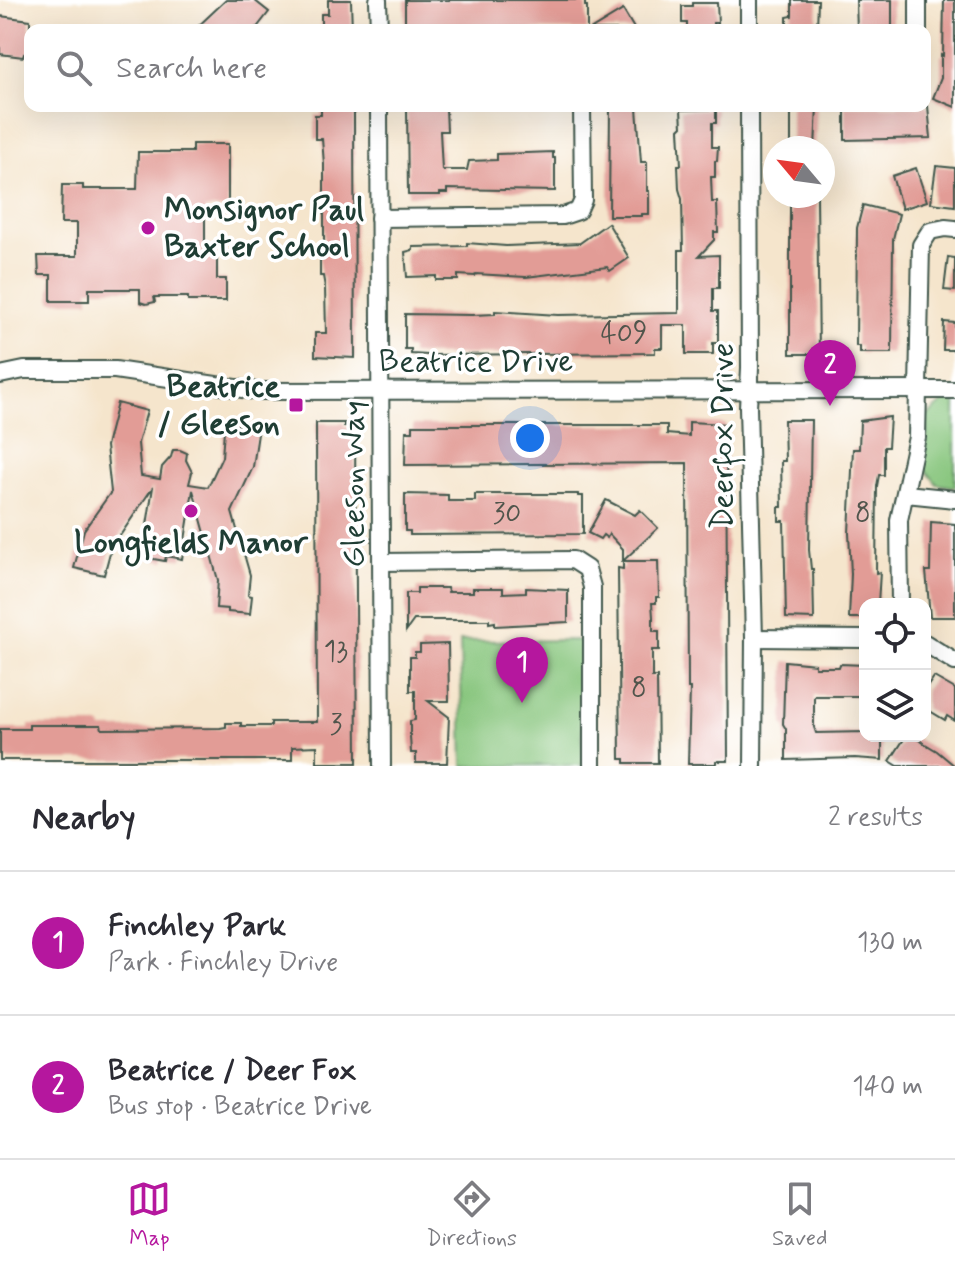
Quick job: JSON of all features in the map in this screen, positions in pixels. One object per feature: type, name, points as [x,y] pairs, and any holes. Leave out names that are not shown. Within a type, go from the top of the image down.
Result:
[{"type":"street","points":[[378,0],[379,24]]},
{"type":"street","points":[[749,0],[749,24]]},
{"type":"street","points":[[918,0],[918,24]]},
{"type":"street","name":"Gleeson Way","points":[[379,112],[382,766]]},
{"type":"street","points":[[379,218],[563,216],[578,211],[583,200],[582,112]]},
{"type":"street","name":"Deerfox Drive","points":[[749,112],[753,766]]},
{"type":"street","points":[[900,598],[899,520],[916,448],[921,245],[930,231],[955,229]]},
{"type":"street","name":"Beatrice Drive","points":[[0,375],[24,370],[84,368],[153,374],[256,391],[955,390]]},
{"type":"street","points":[[906,494],[955,499]]},
{"type":"street","points":[[382,562],[573,560],[587,569],[592,587],[592,766]]},
{"type":"street","points":[[754,638],[859,639]]},
{"type":"street","points":[[931,647],[955,662]]},
{"type":"green space","points":[[947,399],[955,400],[955,487],[937,484],[922,465],[927,441],[926,417]]},
{"type":"green space","points":[[581,640],[583,765],[463,766],[460,641]]},
{"type":"building","points":[[226,0],[254,0],[269,12],[260,24],[200,24]]},
{"type":"building","points":[[328,0],[351,0],[352,24],[321,24],[321,14],[328,14]]},
{"type":"building","points":[[405,0],[585,0],[587,6],[587,24],[405,24]]},
{"type":"building","points":[[792,0],[818,0],[817,24],[787,24],[787,17],[792,16]]},
{"type":"building","points":[[856,0],[892,0],[892,24],[857,24]]},
{"type":"building","points":[[944,0],[955,0],[955,107],[933,98],[941,78]]},
{"type":"building","points":[[692,3],[717,3],[718,23],[682,23],[682,6],[692,6]]},
{"type":"building","points":[[623,10],[631,24],[600,24]]},
{"type":"building","points":[[0,16],[30,20],[30,24],[24,24],[23,57],[0,54]]},
{"type":"building","points":[[321,112],[354,113],[355,358],[315,356],[315,333],[326,333],[325,287],[323,276],[320,276],[320,252],[324,252],[324,164],[322,139],[315,139],[315,115],[321,115]]},
{"type":"building","points":[[407,112],[446,112],[447,131],[440,131],[442,170],[467,170],[469,161],[497,160],[497,154],[553,152],[555,158],[555,191],[447,189],[447,193],[440,195],[408,195]]},
{"type":"building","points":[[610,112],[637,112],[641,162],[647,162],[649,214],[609,216]]},
{"type":"building","points":[[681,112],[716,112],[716,123],[712,123],[712,147],[718,147],[717,161],[715,177],[711,177],[712,202],[717,202],[718,232],[714,232],[714,240],[699,256],[719,255],[719,288],[713,288],[713,311],[718,311],[718,343],[713,343],[713,354],[686,354],[686,325],[662,325],[662,348],[655,348],[655,353],[428,355],[411,354],[411,349],[405,349],[405,314],[472,315],[495,314],[495,311],[558,315],[679,313],[679,250],[683,250],[678,165],[681,165],[679,129],[682,126]]},
{"type":"building","points":[[791,112],[817,112],[816,136],[791,136]]},
{"type":"building","points":[[845,112],[929,112],[931,138],[845,140]]},
{"type":"building","points":[[192,144],[228,144],[228,208],[205,209],[205,255],[217,255],[217,279],[226,279],[226,301],[154,297],[155,302],[146,304],[140,302],[140,289],[89,289],[89,301],[51,301],[51,275],[39,275],[38,256],[77,256],[77,223],[61,223],[62,185],[83,185],[83,189],[137,189],[138,152],[192,152]]},
{"type":"building","points":[[936,166],[955,168],[955,206],[931,203]]},
{"type":"building","points":[[916,168],[927,201],[902,209],[892,176]]},
{"type":"building","points":[[863,205],[899,214],[893,239],[892,353],[860,353],[860,346],[856,346],[857,228]]},
{"type":"building","points":[[790,208],[817,208],[819,354],[790,354]]},
{"type":"building","points":[[608,223],[629,258],[610,271],[607,267],[526,277],[458,275],[458,280],[436,280],[436,276],[407,277],[405,252],[413,250],[413,247],[467,246],[467,243],[506,246],[580,243]]},
{"type":"building","points":[[948,257],[955,258],[955,291],[944,290]]},
{"type":"building","points":[[944,322],[955,323],[955,350],[943,350]]},
{"type":"building","name":"Longfields Manor","points":[[117,403],[147,411],[138,443],[141,476],[160,479],[162,467],[173,450],[180,450],[187,453],[186,460],[192,472],[189,484],[208,487],[222,457],[224,430],[237,431],[237,425],[259,427],[253,467],[232,512],[250,575],[250,614],[216,608],[218,580],[193,490],[182,559],[166,556],[165,561],[142,557],[153,487],[111,549],[104,575],[74,568],[84,530],[111,492],[106,446]]},
{"type":"building","points":[[890,417],[888,447],[884,447],[884,475],[879,475],[877,486],[878,598],[859,598],[859,618],[849,618],[853,449],[859,449],[860,421]]},
{"type":"building","points":[[784,420],[811,420],[809,550],[813,569],[814,619],[786,618],[784,521],[779,521],[779,507],[782,507],[781,461],[785,461]]},
{"type":"building","points":[[689,422],[726,424],[728,761],[716,761],[716,764],[688,764],[687,463],[405,465],[406,431],[413,431],[413,425],[667,425],[667,434],[689,436]]},
{"type":"building","points":[[316,423],[355,426],[357,763],[317,763],[317,746],[292,747],[292,760],[0,760],[0,729],[29,729],[29,725],[101,725],[102,729],[220,728],[226,727],[226,723],[271,726],[271,722],[317,722]]},
{"type":"building","points":[[405,494],[448,495],[448,501],[475,501],[475,494],[578,494],[583,496],[583,534],[410,535],[410,531],[405,531]]},
{"type":"building","points":[[606,500],[635,515],[640,510],[658,528],[623,561],[623,549],[609,534],[607,538],[603,535],[600,539],[588,533]]},
{"type":"building","points":[[931,522],[955,524],[955,617],[931,617],[926,571],[930,571]]},
{"type":"building","points":[[623,561],[658,561],[659,597],[656,597],[656,603],[652,603],[653,631],[659,631],[659,650],[652,650],[652,677],[657,677],[658,763],[625,763],[625,759],[620,759],[618,568],[623,569]]},
{"type":"building","points":[[417,588],[473,592],[473,588],[503,588],[503,593],[526,592],[526,588],[568,590],[568,622],[495,626],[495,622],[489,623],[489,620],[414,620],[406,631],[406,593],[417,593]]},
{"type":"building","points":[[448,644],[449,701],[428,701],[449,717],[447,763],[416,763],[416,753],[411,753],[410,736],[410,721],[415,720],[415,691],[410,691],[410,657],[420,652],[420,645]]},
{"type":"building","points":[[785,661],[815,664],[815,667],[859,665],[859,696],[814,696],[814,727],[816,733],[859,732],[859,742],[882,742],[882,760],[786,760],[786,729],[783,724]]},
{"type":"building","points":[[934,677],[955,689],[955,721],[947,716],[945,720],[931,712],[931,681]]},
{"type":"building","points":[[902,742],[922,742],[955,766],[898,766],[890,761]]},
{"type":"place","name":"Monsignor Paul Baxter School","points":[[148,228]]},
{"type":"place","name":"Beatrice / Gleeson","points":[[296,405]]},
{"type":"place","name":"Beatrice / Deer Fox","points":[[830,406]]},
{"type":"place","name":"Longfields Manor","points":[[191,511]]},
{"type":"place","name":"Finchley Park","points":[[522,703]]}]
